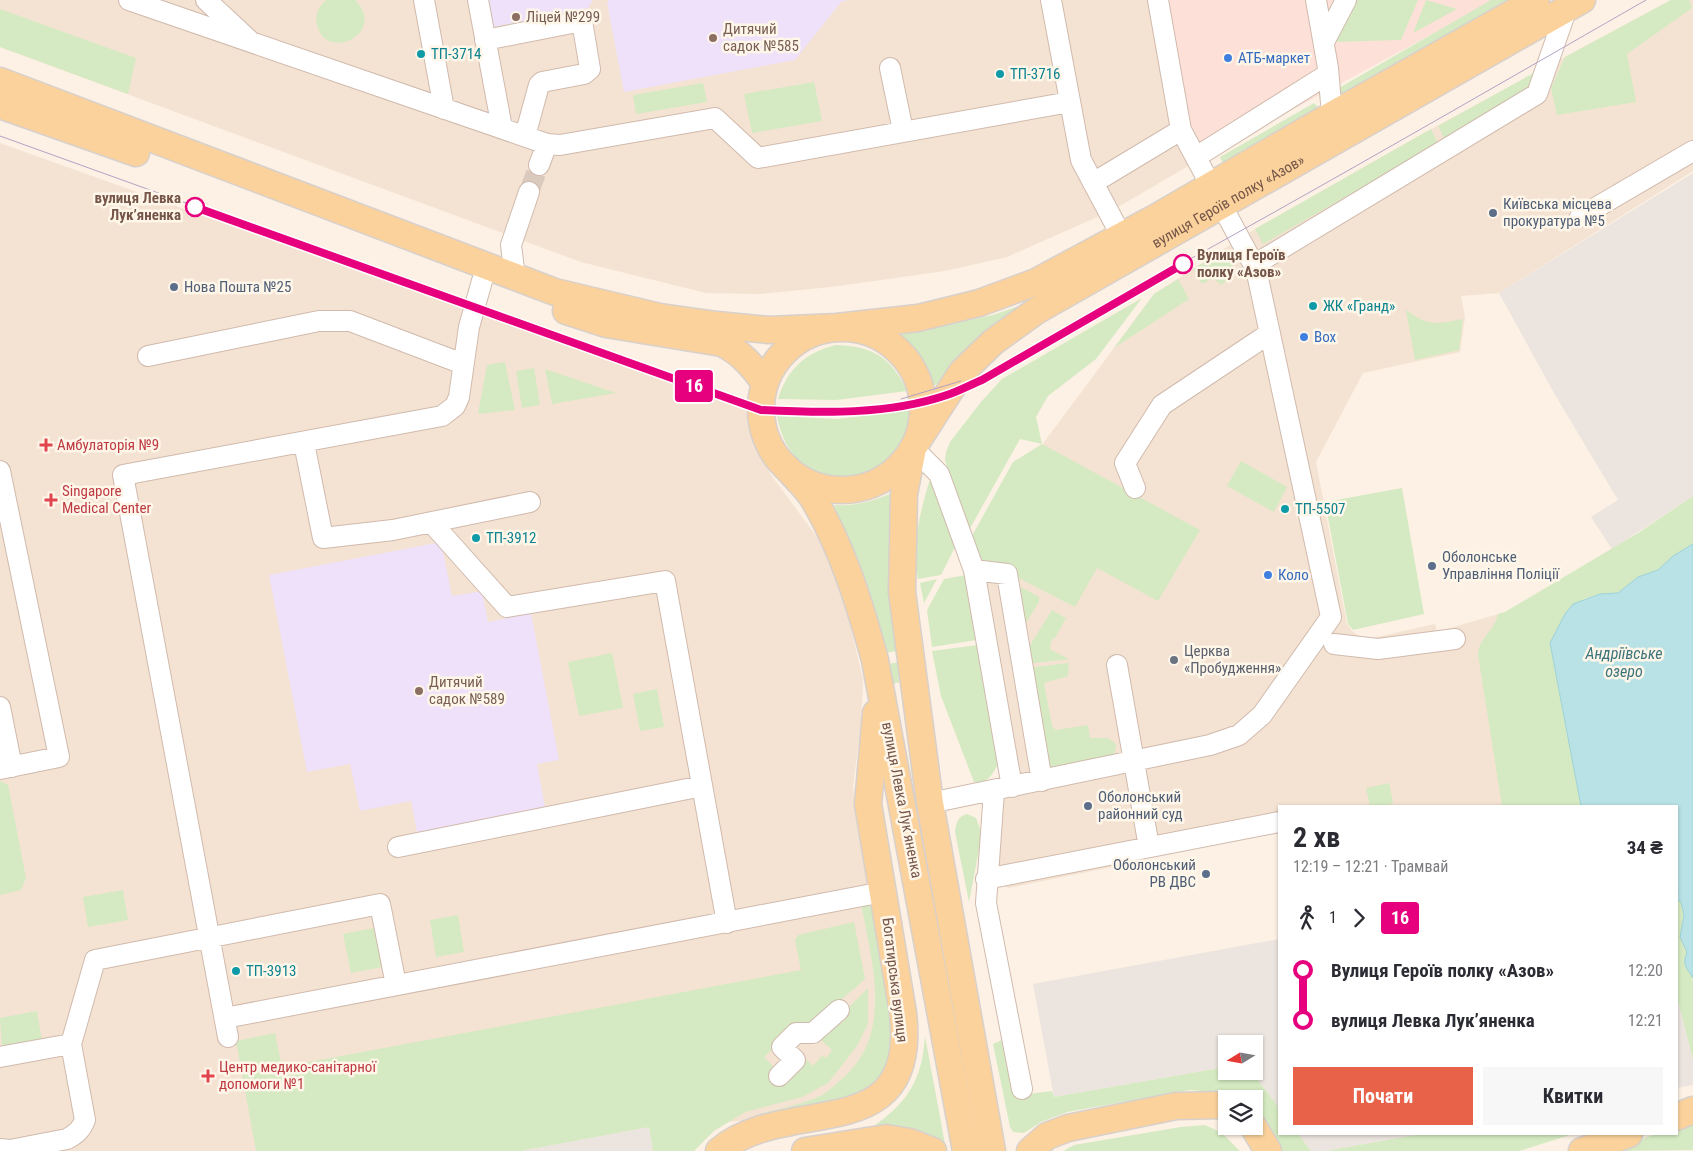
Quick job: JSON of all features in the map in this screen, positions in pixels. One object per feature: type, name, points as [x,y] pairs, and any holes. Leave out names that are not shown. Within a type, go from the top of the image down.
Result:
[{"type":"main road","name":"вулиця Героїв полку «Азов»","points":[[913,448],[962,372],[993,342],[1036,311],[1217,196],[1332,115],[1536,0]]},
{"type":"main road","name":"вулиця Героїв полку «Азов»","points":[[837,327],[918,318],[979,304],[1036,282],[1122,237],[1217,196],[1574,4]]},
{"type":"main road","points":[[0,81],[179,151],[606,324],[722,343],[736,350],[750,362],[765,383]]},
{"type":"main road","points":[[0,105],[485,274],[515,277],[555,292],[660,317],[769,330],[837,327],[860,329],[882,338],[900,352],[914,371],[923,401],[921,426],[913,448],[898,468],[878,482],[854,489],[830,489],[807,482],[787,468],[773,451],[764,431],[761,410],[765,383],[776,362],[792,344],[813,332],[837,327]]},
{"type":"main road","name":"вулиця Левка Лукʼяненка","points":[[913,448],[904,494],[902,592],[930,803],[992,1151]]},
{"type":"main road","name":"вулиця Левка Лукʼяненка","points":[[787,468],[813,498],[834,540],[859,602],[879,683],[966,1151]]},
{"type":"main road","name":"Богатирська вулиця","points":[[719,1151],[742,1138],[760,1131],[859,1113],[886,1094],[902,1064],[906,1041],[868,804],[879,683]]},
{"type":"main road","points":[[1030,1151],[1047,1136],[1068,1128],[1176,1106],[1218,1105]]},
{"type":"main road","points":[[1678,1116],[1693,1110]]},
{"type":"main road","points":[[1258,1135],[1268,1151]]},
{"type":"main road","points":[[1582,1151],[1626,1135]]},
{"type":"main road","points":[[805,1151],[886,1138],[910,1142],[933,1151]]},
{"type":"lane","points":[[129,0],[547,144],[560,145],[715,118],[758,158],[1070,102]]},
{"type":"lane","points":[[206,0],[254,44]]},
{"type":"lane","points":[[424,0],[444,109]]},
{"type":"lane","points":[[478,0],[502,128]]},
{"type":"lane","points":[[1051,0],[1081,160],[1122,237]]},
{"type":"lane","points":[[930,803],[1003,790],[1210,745],[1239,735],[1262,715],[1331,616],[1254,265],[1181,130],[1158,0]]},
{"type":"lane","points":[[1316,0],[1324,42],[1332,115]]},
{"type":"lane","points":[[1324,42],[1346,0]]},
{"type":"lane","points":[[1254,265],[1537,94],[1574,4]]},
{"type":"lane","points":[[485,40],[582,21],[590,69],[584,74],[542,82],[539,86],[526,136]]},
{"type":"lane","points":[[890,68],[903,131]]},
{"type":"lane","points":[[1196,157],[1328,74]]},
{"type":"lane","points":[[1093,183],[1181,130]]},
{"type":"lane","points":[[539,165],[547,144]]},
{"type":"lane","points":[[1580,217],[1693,150]]},
{"type":"lane","points":[[529,192],[511,245],[485,274],[473,307],[459,397],[455,406],[442,416],[123,475],[226,1027],[396,986],[883,892]]},
{"type":"lane","points":[[511,245],[515,277]]},
{"type":"lane","points":[[148,356],[319,321],[350,321],[463,364]]},
{"type":"lane","points":[[1136,488],[1125,463],[1162,405],[1270,333]]},
{"type":"lane","points":[[304,443],[323,538],[392,530],[530,502]]},
{"type":"lane","points":[[913,448],[939,474],[974,570],[1003,790],[986,878],[986,903],[1022,1089]]},
{"type":"lane","points":[[0,470],[59,757],[6,768],[0,707]]},
{"type":"lane","points":[[430,522],[506,607],[665,581],[727,923]]},
{"type":"lane","points":[[974,570],[1007,574],[1042,781]]},
{"type":"lane","points":[[1334,644],[1378,649],[1455,639]]},
{"type":"lane","points":[[1117,665],[1149,847]]},
{"type":"lane","points":[[398,847],[702,786]]},
{"type":"lane","points":[[986,878],[1278,822]]},
{"type":"lane","points":[[0,1149],[10,1150],[67,1139],[76,1135],[81,1128],[85,1120],[71,1044],[95,960],[380,904],[396,986]]},
{"type":"lane","points":[[779,1076],[796,1060],[782,1047],[796,1032],[813,1033],[839,1010]]},
{"type":"lane","points":[[0,1057],[71,1044]]},
{"type":"shaded area","points":[[0,0],[1150,0],[1190,165],[1113,210],[1007,257],[945,271],[831,287],[760,294],[706,293],[581,262],[0,47]]},
{"type":"shaded area","name":"Ліцей №299","points":[[488,0],[593,0],[588,8],[493,27]]},
{"type":"shaded area","name":"Дитячий садок №585","points":[[609,0],[848,0],[841,2],[795,60],[624,92],[607,3]]},
{"type":"shaded area","points":[[1150,0],[1495,0],[1190,165]]},
{"type":"shaded area","points":[[1671,0],[1693,0],[1693,171],[1499,293],[1461,296],[1465,317],[1460,352],[1363,373],[1316,462],[1347,624],[1352,631],[1364,640],[1435,624],[1437,632],[1505,612],[1537,805],[1278,805],[1278,830],[1136,858],[1137,862],[1008,888],[982,871],[987,798],[1003,769],[979,576],[1042,445],[1154,294],[1255,229],[1431,129]]},
{"type":"shaded area","points":[[0,143],[754,413],[756,434],[762,457],[771,475],[823,545],[846,608],[863,679],[861,724],[853,787],[857,821],[874,904],[887,1077],[757,1120],[649,1127],[520,1151],[0,1151]]},
{"type":"shaded area","points":[[1693,173],[1693,496],[1612,549],[1591,517],[1618,500],[1554,393],[1499,293]]},
{"type":"shaded area","name":"Дитячий садок №589","points":[[441,542],[452,596],[482,591],[488,622],[531,613],[559,760],[537,764],[546,812],[418,837],[411,801],[360,811],[350,764],[307,772],[269,575]]},
{"type":"shaded area","points":[[1278,939],[1278,1107],[1258,1080],[1263,1080],[1263,1035],[1218,1035],[1218,1068],[1054,1097],[1033,984]]},
{"type":"shaded area","points":[[1678,1001],[1693,1060],[1693,1085],[1678,1088]]},
{"type":"shaded area","points":[[649,1127],[653,1151],[520,1151]]},
{"type":"shaded area","points":[[1299,1135],[1415,1135],[1325,1151],[1311,1151]]},
{"type":"green space","points":[[326,0],[355,0],[363,12],[364,23],[360,32],[352,39],[342,42],[331,42],[323,36],[317,25],[316,18],[319,8]]},
{"type":"green space","points":[[1354,0],[1418,0],[1401,40],[1331,42]]},
{"type":"green space","points":[[1426,0],[1457,9],[1413,33]]},
{"type":"green space","points":[[1491,0],[1517,0],[1339,102],[1339,88]]},
{"type":"green space","points":[[1671,0],[1689,0],[1692,8],[1627,54],[1636,102],[1557,115],[1551,88],[1565,57]]},
{"type":"green space","points":[[0,9],[136,58],[128,94],[0,47]]},
{"type":"green space","points":[[1539,70],[1532,87],[1445,140],[1438,126]]},
{"type":"green space","points":[[814,82],[822,121],[752,133],[744,94]]},
{"type":"green space","points":[[703,83],[707,102],[636,114],[633,95]]},
{"type":"green space","points":[[1314,103],[1321,110],[1225,168],[1220,157]]},
{"type":"green space","points":[[1431,129],[1438,144],[1263,244],[1255,229]]},
{"type":"green space","points":[[1226,249],[1232,263],[1233,275],[1221,285],[1213,278],[1202,284],[1193,269]]},
{"type":"green space","points":[[1178,279],[1189,299],[1114,348],[1154,294]]},
{"type":"green space","points":[[1056,293],[943,383],[934,385],[912,351],[894,336],[993,315]]},
{"type":"green space","points":[[1142,298],[1096,359],[1048,396],[1036,417],[1042,444],[1020,439],[968,532],[945,460],[950,442],[981,402],[1002,379]]},
{"type":"green space","points":[[1406,310],[1427,322],[1433,323],[1463,319],[1459,350],[1415,360]]},
{"type":"green space","points":[[836,345],[861,348],[880,356],[895,370],[907,391],[836,400],[778,399],[787,379],[799,363],[815,352]]},
{"type":"green space","points":[[505,362],[515,410],[478,414],[487,365]]},
{"type":"green space","points":[[534,368],[540,405],[522,408],[516,371]]},
{"type":"green space","points":[[545,369],[616,393],[552,404]]},
{"type":"green space","points":[[911,410],[903,439],[888,461],[868,474],[846,479],[823,476],[803,464],[787,444],[777,416],[837,419]]},
{"type":"green space","points":[[1042,444],[1200,530],[1158,601],[1097,568],[1075,607],[999,568],[974,558],[968,543],[1013,462]]},
{"type":"green space","points":[[1241,461],[1287,487],[1274,512],[1227,486]]},
{"type":"green space","points":[[931,476],[956,545],[941,575],[918,579],[916,552],[918,527]]},
{"type":"green space","points":[[1402,488],[1424,614],[1353,630],[1348,624],[1325,502]]},
{"type":"green space","points":[[890,494],[892,496],[897,651],[884,653],[859,562],[834,505],[862,503]]},
{"type":"green space","points":[[1693,496],[1693,544],[1673,556],[1658,570],[1638,577],[1618,593],[1600,594],[1584,599],[1550,643],[1581,805],[1502,805],[1478,655],[1481,644],[1494,625],[1498,614],[1505,612],[1638,533]]},
{"type":"green space","points":[[966,575],[977,640],[932,647],[927,610],[944,579]]},
{"type":"green space","points":[[937,579],[924,603],[920,583]]},
{"type":"green space","points":[[1012,582],[1039,597],[1039,602],[1024,626]]},
{"type":"green space","points":[[1052,610],[1066,618],[1055,638],[1052,639],[1051,650],[1069,659],[1027,664],[1025,653]]},
{"type":"green space","points":[[978,645],[998,764],[989,778],[983,782],[974,782],[941,696],[932,651]]},
{"type":"green space","points":[[612,653],[623,708],[579,716],[568,662]]},
{"type":"green space","points":[[898,662],[900,682],[892,684],[885,665]]},
{"type":"green space","points":[[1069,663],[1068,676],[1044,683],[1052,726],[1056,730],[1088,725],[1090,738],[1108,738],[1116,744],[1115,753],[1112,756],[1050,769],[1027,668]]},
{"type":"green space","points":[[657,689],[664,727],[640,731],[633,694]]},
{"type":"green space","points":[[0,781],[8,785],[26,878],[21,890],[0,895]]},
{"type":"green space","points":[[1389,783],[1393,802],[1390,805],[1370,805],[1366,788]]},
{"type":"green space","points":[[967,814],[976,818],[982,834],[969,902],[955,832],[958,820],[961,816]]},
{"type":"green space","points":[[123,890],[128,920],[88,927],[83,897]]},
{"type":"green space","points":[[860,897],[874,904],[897,1019],[895,1060],[866,1098],[757,1120],[757,1115],[806,1102],[828,1091],[843,1078],[859,1059],[869,1038],[874,1016],[875,992],[873,968]]},
{"type":"green space","points":[[1678,900],[1681,902],[1684,915],[1680,937],[1687,953],[1685,962],[1693,981],[1693,1060],[1678,1001]]},
{"type":"green space","points":[[458,915],[464,952],[436,957],[430,920]]},
{"type":"green space","points":[[854,922],[865,979],[816,1022],[801,1025],[764,1057],[776,1069],[767,1077],[779,1086],[807,1060],[813,1066],[822,1056],[826,1058],[832,1050],[822,1041],[821,1035],[868,988],[868,1024],[857,1046],[828,1083],[802,1097],[745,1112],[714,1131],[694,1151],[653,1151],[649,1127],[520,1151],[256,1151],[236,1041],[275,1033],[282,1067],[801,970],[795,940],[798,935]]},
{"type":"green space","points":[[374,928],[382,967],[351,973],[343,934]]},
{"type":"green space","points":[[37,1011],[42,1041],[2,1047],[0,1018]]},
{"type":"green space","points":[[925,1036],[945,1144],[920,1131],[894,1126],[874,1126],[905,1098],[912,1088],[921,1065]]},
{"type":"green space","points":[[1004,1039],[1021,1095],[1052,1091],[1054,1097],[1218,1068],[1218,1080],[1258,1080],[1278,1107],[1278,1135],[1299,1135],[1311,1151],[1276,1151],[1263,1129],[1263,1090],[1218,1090],[1218,1093],[1190,1090],[1067,1112],[1041,1122],[1024,1133],[1013,1132],[1010,1127],[993,1044]]},
{"type":"green space","points":[[1693,1120],[1693,1150],[1608,1151],[1653,1135],[1678,1135],[1678,1125]]},
{"type":"green space","points":[[1205,1125],[1218,1131],[1218,1135],[1224,1135],[1240,1151],[1063,1151],[1074,1145],[1181,1127]]},
{"type":"green space","points":[[1415,1135],[1570,1135],[1519,1151],[1325,1151]]},
{"type":"water","name":"Андріївське озеро","points":[[1693,544],[1693,978],[1685,963],[1687,952],[1680,937],[1684,915],[1681,902],[1678,900],[1678,805],[1581,805],[1550,643],[1565,614],[1573,604],[1600,594],[1618,593],[1638,577],[1658,570],[1673,556]]},
{"type":"tunnel","points":[[529,192],[539,165]]},
{"type":"tram line","points":[[0,136],[761,410],[856,412],[903,407],[926,402],[948,395],[1000,371],[1052,342],[1127,294],[1646,0]]},
{"type":"tram line","name":"16","points":[[195,207],[761,410],[817,413],[854,411],[906,405],[947,395],[982,380],[1183,264]]},
{"type":"tram line","points":[[901,399],[961,381]]},
{"type":"place","name":"Ліцей №299","points":[[516,17]]},
{"type":"place","name":"Дитячий садок №585","points":[[713,38]]},
{"type":"place","name":"ТП-3714","points":[[421,54]]},
{"type":"place","name":"АТБ-маркет","points":[[1228,58]]},
{"type":"place","name":"ТП-3716","points":[[1000,74]]},
{"type":"place","name":"вулиця Левка Лукʼяненка","points":[[195,207]]},
{"type":"place","name":"Київська місцева прокуратура №5","points":[[1493,213]]},
{"type":"place","name":"Вулиця Героїв полку «Азов»","points":[[1183,264]]},
{"type":"place","name":"Нова Пошта №25","points":[[174,287]]},
{"type":"place","name":"ЖК «Гранд»","points":[[1313,306]]},
{"type":"place","name":"Box","points":[[1304,337]]},
{"type":"place","name":"Амбулаторія №9","points":[[46,445]]},
{"type":"place","name":"Singapore Medical Center","points":[[51,500]]},
{"type":"place","name":"ТП-5507","points":[[1285,509]]},
{"type":"place","name":"ТП-3912","points":[[476,538]]},
{"type":"place","name":"Оболонське Управління Поліції","points":[[1432,566]]},
{"type":"place","name":"Коло","points":[[1268,575]]},
{"type":"place","name":"Церква «Пробудження»","points":[[1174,660]]},
{"type":"place","name":"Дитячий садок №589","points":[[419,691]]},
{"type":"place","name":"Оболонський районний суд","points":[[1088,806]]},
{"type":"place","name":"Оболонський РВ ДВС","points":[[1206,874]]},
{"type":"place","name":"ТП-3913","points":[[236,971]]},
{"type":"place","name":"Центр медико-санітарної допомоги №1","points":[[208,1076]]}]
